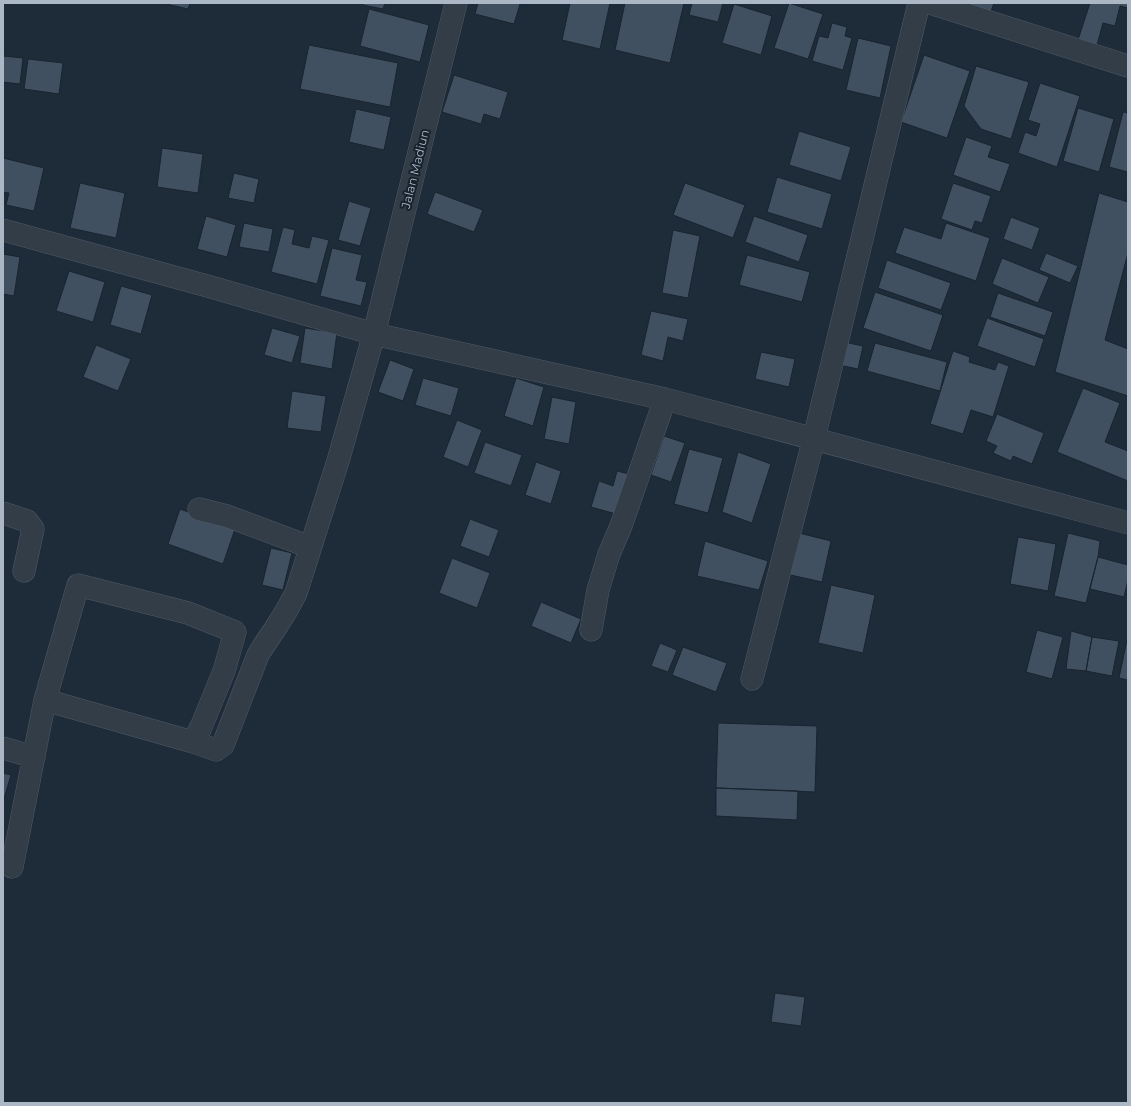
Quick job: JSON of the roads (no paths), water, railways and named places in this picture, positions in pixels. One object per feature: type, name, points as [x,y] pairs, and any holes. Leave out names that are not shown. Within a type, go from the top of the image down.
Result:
[{"type":"street","name":"Jalan Madiun","points":[[193,742],[216,750],[223,745],[258,655],[264,643],[289,607],[296,593],[338,461],[374,334],[456,3]]},
{"type":"street","points":[[752,679],[814,438],[919,3]]},
{"type":"street","points":[[930,3],[1128,66]]},
{"type":"street","points":[[3,230],[211,287],[374,334],[665,398],[1128,523]]},
{"type":"street","points":[[591,630],[598,590],[609,554],[621,526],[665,398]]},
{"type":"street","points":[[199,510],[227,516],[310,547]]},
{"type":"street","points":[[3,514],[27,521],[32,529],[24,571]]},
{"type":"street","points":[[12,867],[45,700],[78,585],[188,613],[235,632],[224,672],[201,727],[193,742],[45,700]]},
{"type":"street","points":[[3,748],[34,757]]}]
